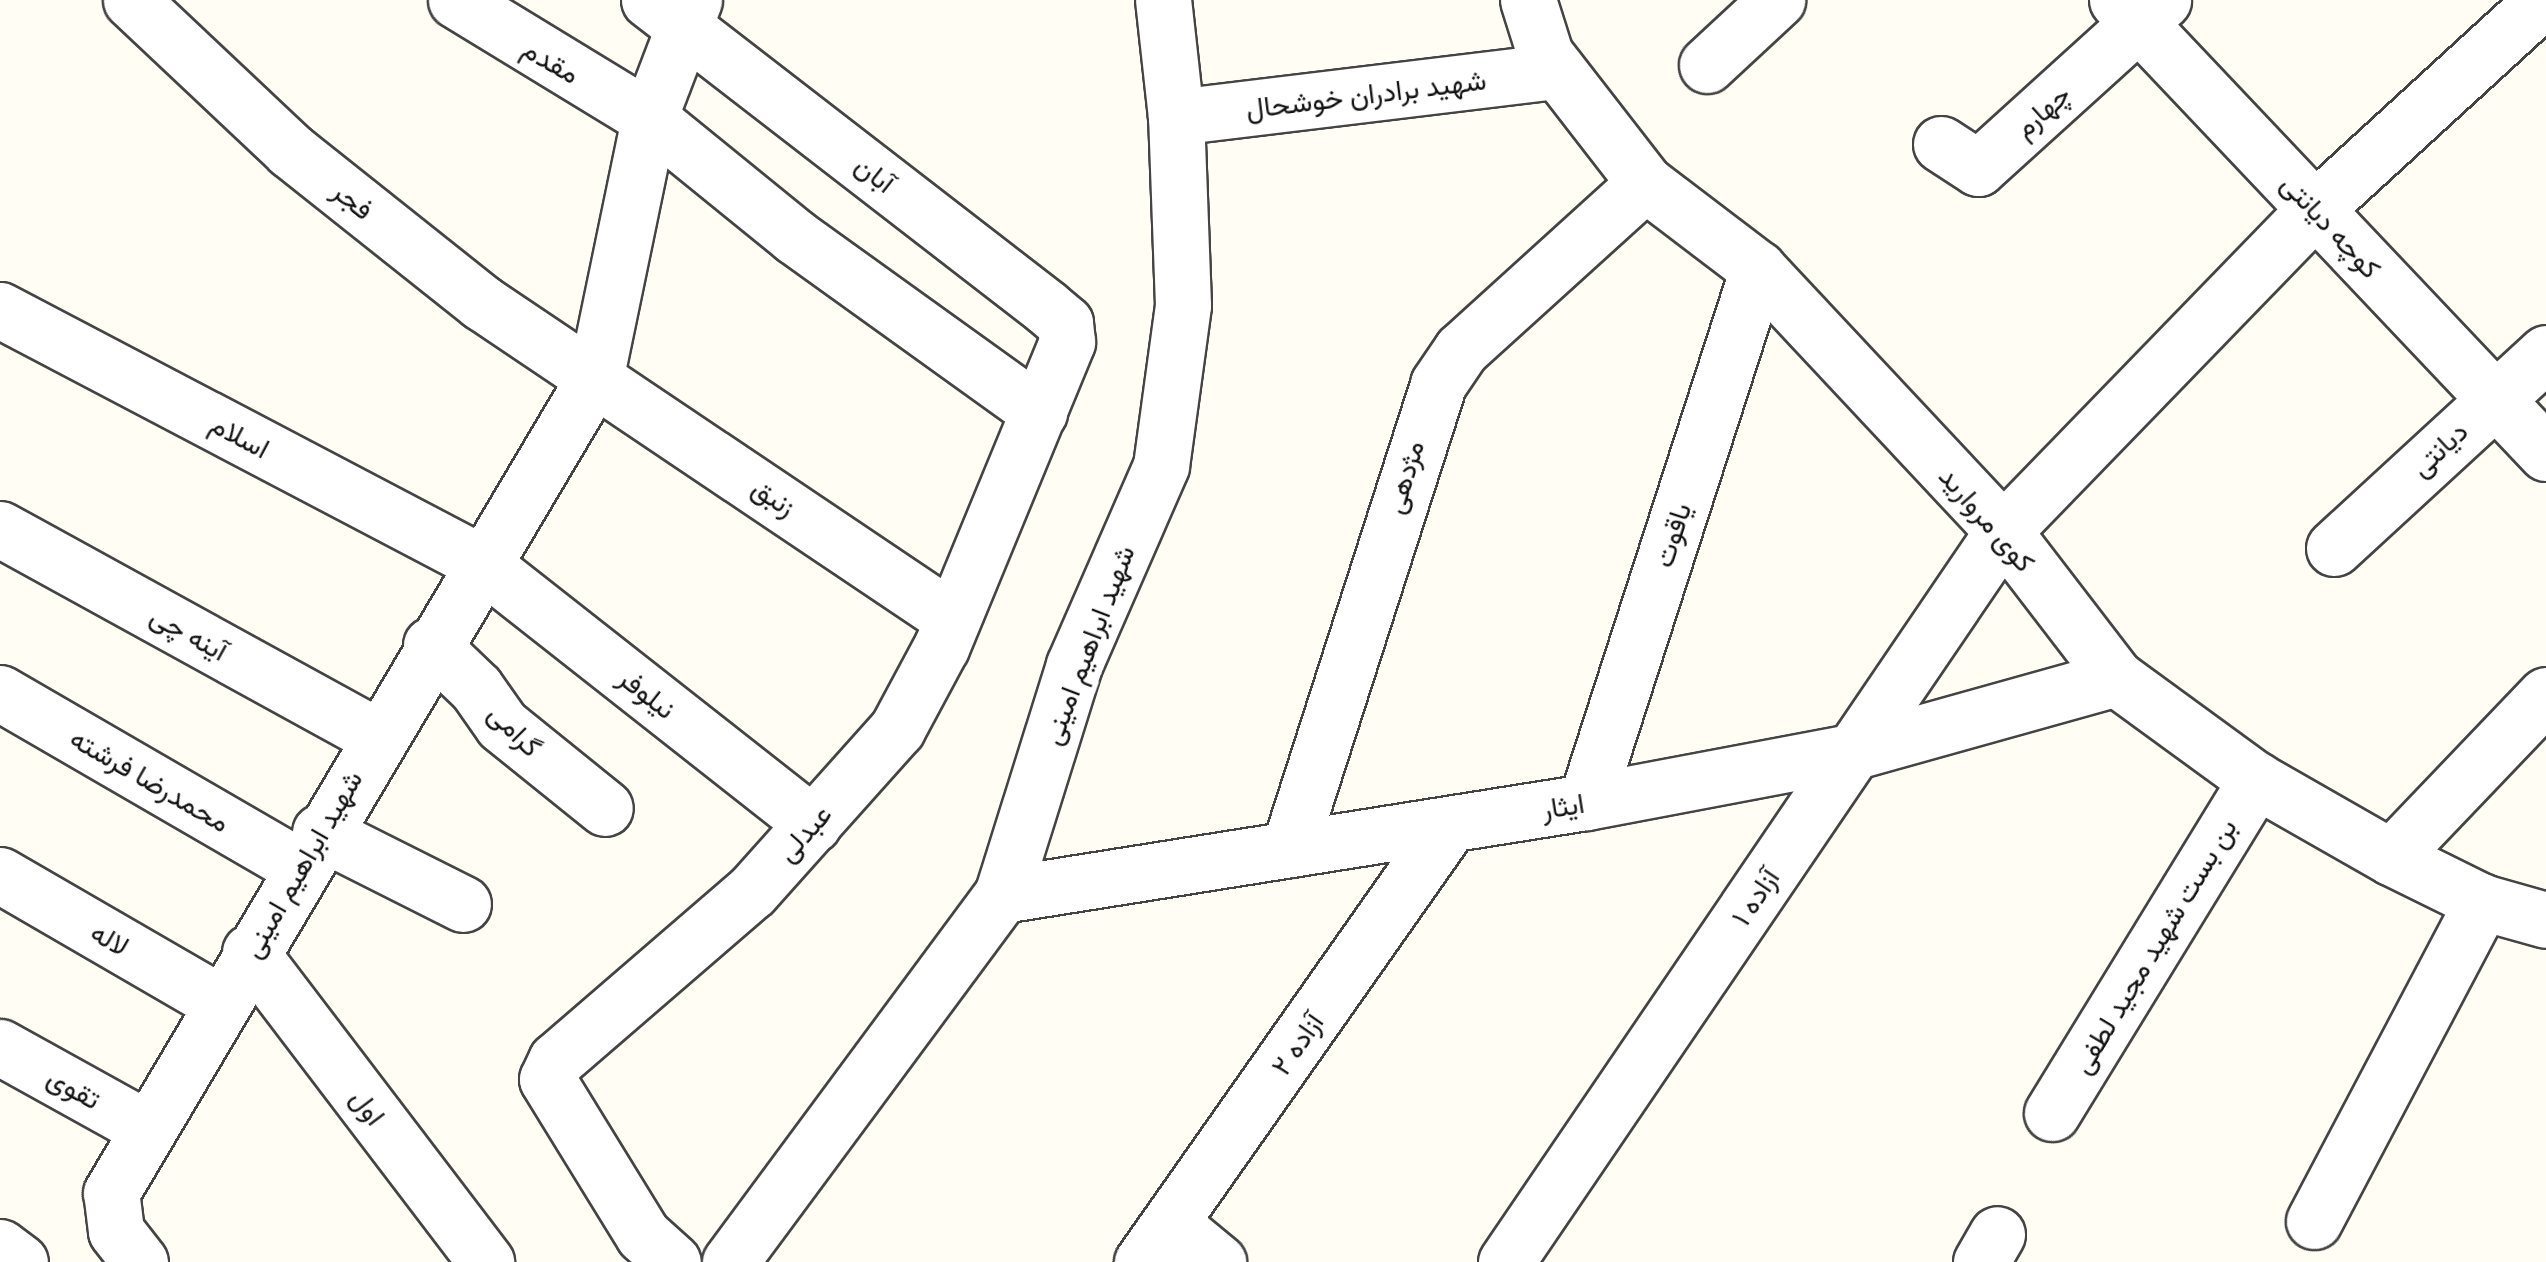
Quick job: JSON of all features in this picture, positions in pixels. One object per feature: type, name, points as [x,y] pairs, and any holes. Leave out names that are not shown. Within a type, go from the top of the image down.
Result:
[{"type":"street","name":"فجر","points":[[131,0],[290,150],[482,302],[596,375]]},
{"type":"street","name":"مقدم","points":[[456,0],[649,118],[794,236],[1039,412]]},
{"type":"street","name":"شهید ابراهیم امینی","points":[[730,1262],[1002,895],[1074,665],[1160,466],[1183,305],[1176,117],[1162,0]]},
{"type":"street","name":"کوی مروارید","points":[[1528,0],[1557,71],[1645,183],[1758,268],[2002,532],[2116,678],[2256,780],[2391,857],[2482,902],[2546,920]]},
{"type":"street","points":[[1706,64],[1777,0]]},
{"type":"street","name":"آزاده ۱","points":[[1506,1262],[2002,532],[2315,209],[2542,0]]},
{"type":"street","name":"کوچه دیانتی","points":[[2139,8],[2315,209],[2546,452]]},
{"type":"street","name":"چهارم","points":[[1941,144],[1978,168],[2139,8]]},
{"type":"street","name":"شهید ابراهیم امینی","points":[[134,1254],[111,1193],[430,646],[596,375],[675,9]]},
{"type":"street","name":"آبان","points":[[675,9],[1065,323]]},
{"type":"street","name":"شهید برادران خوشحال","points":[[1176,117],[1557,71]]},
{"type":"street","name":"مژدهی","points":[[1289,849],[1424,413],[1438,384],[1461,350],[1645,183]]},
{"type":"street","name":"یاقوت","points":[[1586,802],[1758,268]]},
{"type":"street","name":"اسلام","points":[[0,310],[480,562]]},
{"type":"street","name":"عبدلی","points":[[673,1262],[643,1235],[548,1079],[556,1060],[710,929],[813,824],[897,729],[952,618],[1039,412],[1067,342],[1065,323]]},
{"type":"street","name":"دیانتی","points":[[2334,548],[2546,353]]},
{"type":"street","name":"زنبق","points":[[596,375],[952,618]]},
{"type":"street","name":"آینه چی","points":[[0,529],[377,736]]},
{"type":"street","name":"نیلوفر","points":[[480,562],[813,824]]},
{"type":"street","name":"گرامی","points":[[430,646],[502,725],[605,808]]},
{"type":"street","name":"ایثار","points":[[1002,895],[1586,802],[1854,751],[2116,678]]},
{"type":"street","name":"محمدرضا فرشته","points":[[0,693],[310,849],[463,904]]},
{"type":"street","points":[[2391,857],[2546,695]]},
{"type":"street","name":"بن بست شهید مجید لطفی","points":[[2052,1112],[2256,780]]},
{"type":"street","name":"آزاده ۲","points":[[1157,1243],[1450,824]]},
{"type":"street","name":"لاله","points":[[0,876],[221,1003]]},
{"type":"street","points":[[2314,1221],[2482,902]]},
{"type":"street","name":"اول","points":[[250,952],[486,1262]]},
{"type":"street","name":"تقوی","points":[[0,1047],[148,1128]]},
{"type":"street","points":[[1157,1243],[1218,1262]]},
{"type":"street","points":[[0,1247],[20,1262]]}]
